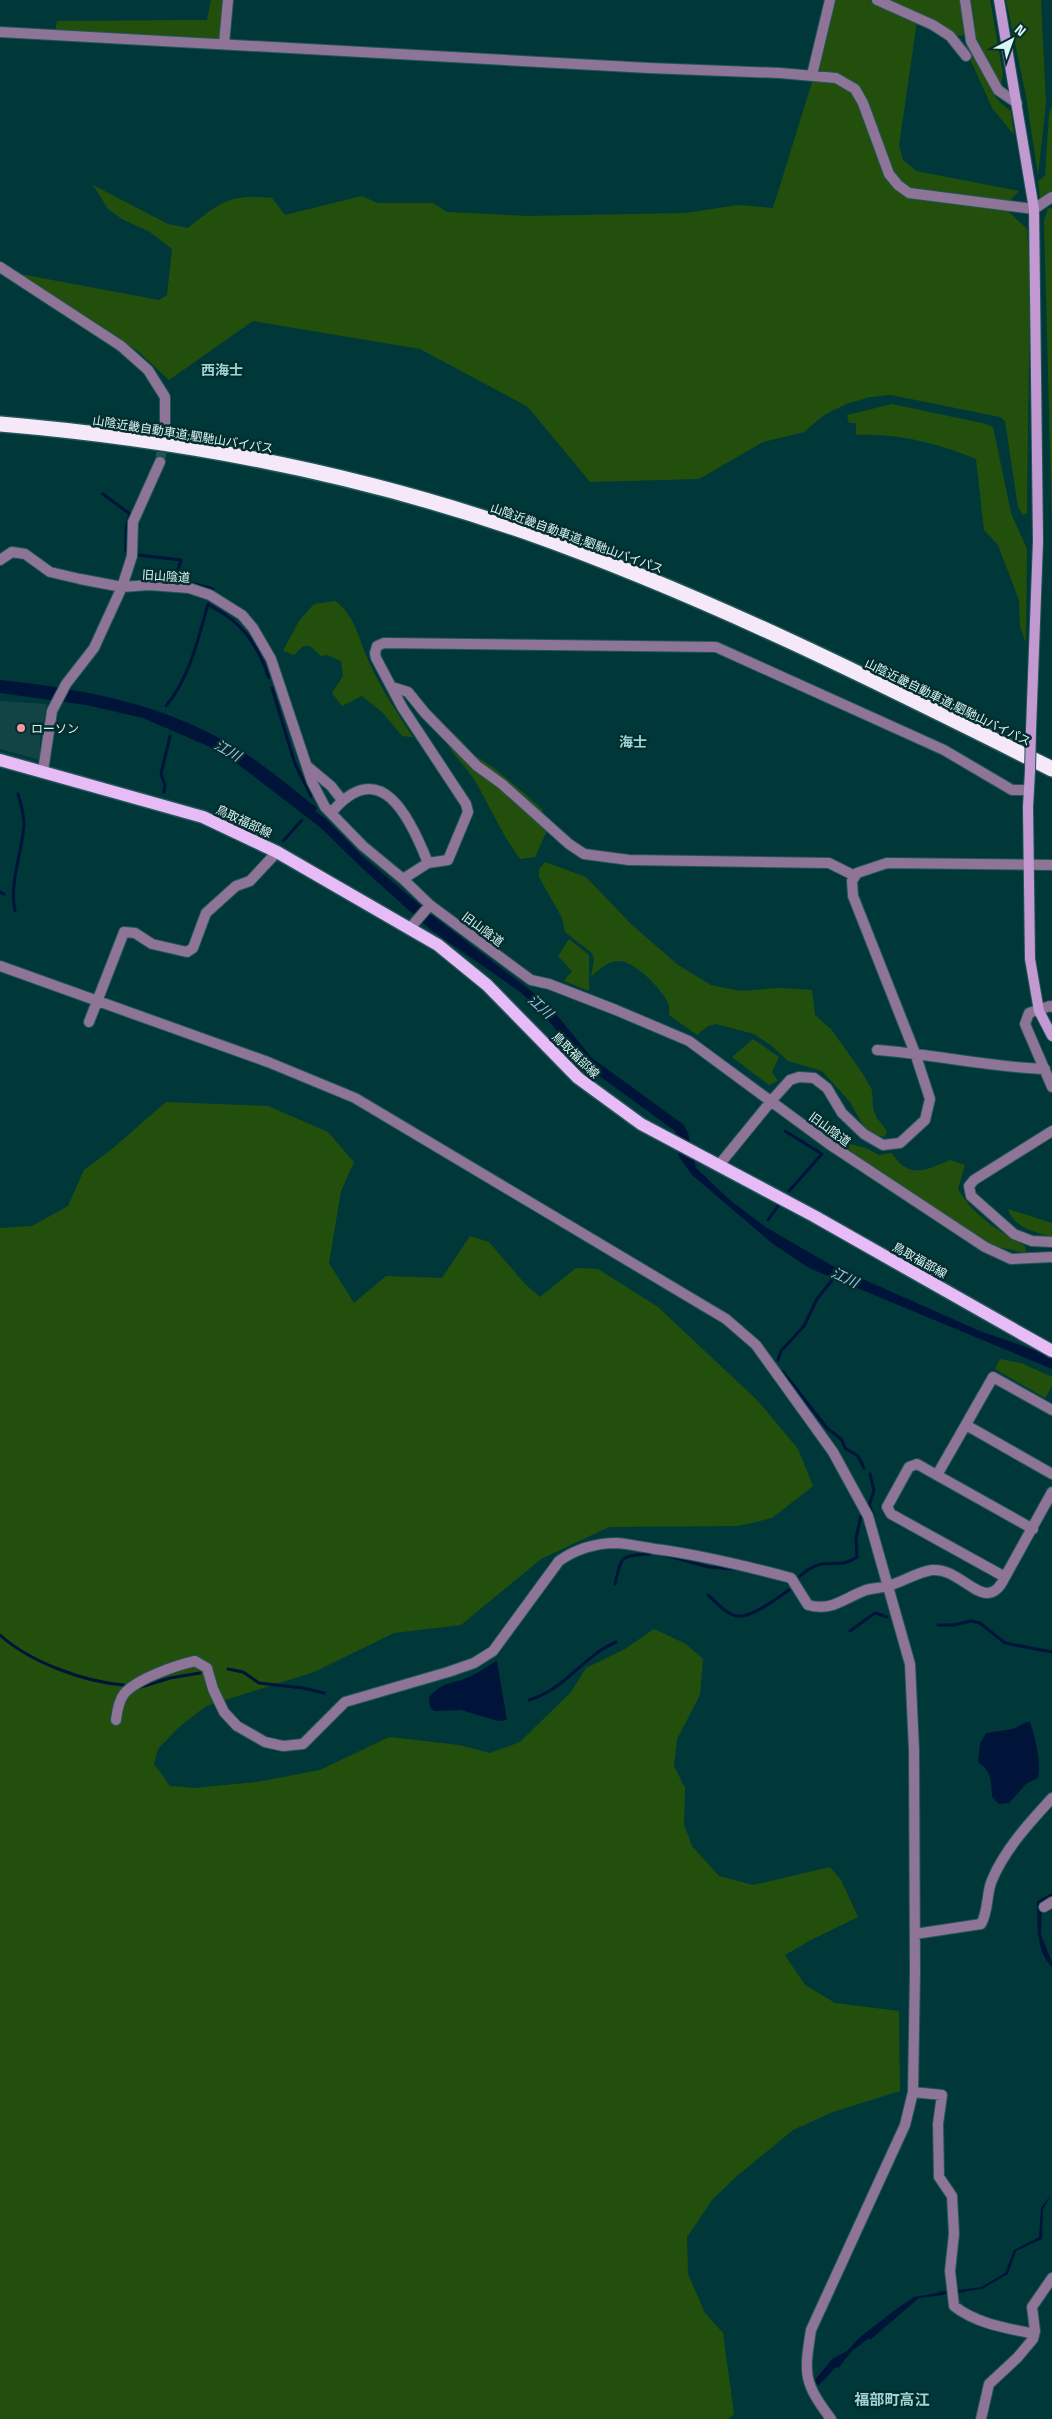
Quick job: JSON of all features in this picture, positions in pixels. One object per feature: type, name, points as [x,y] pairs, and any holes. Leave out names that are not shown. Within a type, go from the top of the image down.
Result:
[{"type":"highway","name":"山陰近畿自動車道;駟馳山バイパス","points":[[0,419],[109,430],[241,450],[328,468],[410,489],[528,525],[632,565],[754,616],[1052,761]]},
{"type":"highway","name":"山陰近畿自動車道;駟馳山バイパス","points":[[0,424],[147,440],[247,458],[351,481],[524,532],[629,572],[751,624],[1052,769]]},
{"type":"main road","name":"鳥取福部線","points":[[0,760],[203,818],[276,852],[414,924],[487,985],[578,1078],[641,1124],[719,1165],[1052,1351]]},
{"type":"street","points":[[224,44],[228,0]]},
{"type":"street","points":[[812,75],[830,0]]},
{"type":"street","points":[[877,0],[933,25],[954,41],[966,56]]},
{"type":"street","points":[[965,0],[972,41],[998,90],[1017,103]]},
{"type":"street","points":[[999,0],[1034,209],[1038,541],[1029,790],[1030,959],[1039,1011],[1052,1036]]},
{"type":"street","points":[[0,32],[649,68],[812,75],[836,78],[855,89],[863,103],[889,174],[898,185],[909,193],[1034,209],[1052,197]]},
{"type":"street","points":[[954,41],[972,41]]},
{"type":"street","points":[[0,268],[120,346],[148,370],[165,397],[165,425]]},
{"type":"street","points":[[43,771],[52,711],[66,684],[94,648],[122,587],[132,556],[133,522],[160,462]]},
{"type":"street","name":"旧山陰道","points":[[0,560],[12,552],[25,554],[50,572],[122,587],[149,585],[189,588],[210,595],[242,615],[253,628],[271,659],[307,766],[325,807],[363,846],[403,879],[429,906],[531,980],[549,984],[689,1041],[772,1100],[836,1149],[985,1247],[1011,1259],[1052,1257]]},
{"type":"street","points":[[403,879],[428,863],[448,860],[468,815],[468,808],[402,708],[375,653],[377,646],[384,643],[716,647],[944,750],[1012,790],[1029,790]]},
{"type":"street","points":[[392,687],[408,692],[425,713],[477,766],[502,784],[569,844],[584,854],[629,860],[829,863],[855,876]]},
{"type":"street","points":[[307,766],[331,786],[342,800]]},
{"type":"street","points":[[331,813],[342,800],[368,787],[393,798],[418,836],[428,863]]},
{"type":"street","points":[[89,1022],[124,932],[135,934],[152,944],[186,952],[193,948],[206,913],[236,886],[250,881],[276,852]]},
{"type":"street","points":[[719,1165],[790,1080],[799,1077],[814,1078],[827,1088],[842,1113],[864,1134],[883,1145],[900,1143],[925,1120],[930,1099],[914,1052],[853,896],[852,880],[857,873],[887,863],[1052,865]]},
{"type":"street","points":[[414,924],[429,906]]},
{"type":"street","points":[[0,966],[57,985],[96,1002],[268,1062],[355,1098],[726,1319],[756,1345],[833,1452],[868,1516],[910,1664],[915,1934],[913,2092],[905,2126],[811,2330],[805,2365],[807,2381],[814,2397],[831,2419]]},
{"type":"street","points":[[1052,1007],[1029,1013],[1025,1024],[1052,1087]]},
{"type":"street","points":[[877,1050],[914,1052],[1044,1070]]},
{"type":"street","points":[[1052,1131],[974,1180],[969,1186],[970,1196],[1014,1234],[1032,1241],[1052,1242]]},
{"type":"street","points":[[937,1475],[993,1377],[1052,1410]]},
{"type":"street","points":[[966,1426],[1052,1474]]},
{"type":"street","points":[[1005,1577],[890,1514],[887,1507],[909,1466],[917,1464],[1033,1529]]},
{"type":"street","points":[[116,1720],[123,1695],[133,1685],[182,1664],[195,1661],[207,1668],[213,1689],[224,1712],[237,1726],[265,1742],[284,1746],[303,1744],[345,1702],[448,1672],[474,1663],[494,1651],[559,1561],[574,1551],[616,1543],[707,1556],[791,1578],[808,1605],[821,1609],[866,1590],[889,1586],[931,1570],[949,1571],[979,1592],[988,1594],[1000,1587],[1052,1492]]},
{"type":"street","points":[[915,1934],[980,1924],[986,1915],[987,1899],[992,1880],[999,1867],[1031,1821],[1052,1798]]},
{"type":"street","points":[[913,2092],[942,2095],[938,2124],[939,2177],[952,2196],[954,2234],[950,2271],[954,2306],[963,2313],[990,2324],[1034,2334]]},
{"type":"street","points":[[981,2419],[989,2384],[1017,2358],[1034,2334],[1032,2308],[1052,2278]]},
{"type":"shaded area","name":"ローソン","points":[[0,701],[47,704],[40,740],[40,760],[0,749]]},
{"type":"green space","points":[[211,0],[225,0],[220,39],[55,31],[57,21],[207,20]]},
{"type":"green space","points":[[833,0],[869,0],[917,21],[899,146],[903,160],[916,171],[1019,191],[1009,202],[910,189],[901,180],[885,156],[858,86],[839,75],[816,71]]},
{"type":"green space","points":[[886,0],[961,0],[964,34],[961,36],[954,35]]},
{"type":"green space","points":[[971,0],[990,0],[1003,74],[1001,83],[998,83],[976,37]]},
{"type":"green space","points":[[1006,0],[1041,0],[1046,103],[1038,175],[1026,96]]},
{"type":"green space","points":[[964,45],[973,53],[994,95],[1011,111],[1014,135],[992,108]]},
{"type":"green space","points":[[813,79],[834,82],[851,91],[904,195],[916,199],[1008,211],[1027,229],[1030,277],[1027,513],[1023,515],[1018,507],[1005,421],[1000,417],[891,395],[870,397],[846,404],[824,415],[804,432],[763,442],[699,479],[590,482],[528,407],[420,349],[253,321],[169,380],[139,352],[20,274],[159,300],[167,295],[172,249],[150,232],[122,219],[108,209],[93,185],[168,224],[188,228],[218,206],[245,197],[272,198],[285,215],[362,196],[377,203],[433,203],[447,212],[528,216],[686,213],[738,205],[773,208]]},
{"type":"green space","points":[[1052,106],[1052,192],[1040,199],[1038,181],[1045,176],[1049,114]]},
{"type":"green space","points":[[1048,208],[1052,209],[1052,525],[1044,221]]},
{"type":"green space","points":[[892,404],[993,427],[1011,513],[1027,549],[1026,643],[1020,627],[1019,600],[998,545],[984,530],[976,459],[947,448],[903,437],[856,435],[856,423],[849,423],[847,415]]},
{"type":"green space","points":[[335,601],[348,614],[379,682],[413,737],[402,736],[383,713],[362,696],[342,706],[332,693],[343,676],[341,661],[327,655],[321,656],[310,646],[303,646],[294,655],[283,651],[299,621],[314,604]]},
{"type":"green space","points":[[441,725],[460,739],[473,754],[494,768],[542,809],[549,826],[535,857],[520,859],[502,831],[475,781],[450,748]]},
{"type":"green space","points":[[545,862],[586,877],[630,923],[678,965],[711,985],[740,991],[780,988],[812,990],[815,1015],[831,1029],[872,1090],[873,1109],[887,1131],[885,1137],[872,1134],[863,1125],[850,1102],[822,1071],[788,1061],[772,1046],[754,1034],[716,1024],[708,1026],[697,1035],[669,1015],[669,1004],[660,990],[647,976],[632,965],[618,961],[610,963],[603,966],[591,977],[594,960],[592,953],[565,932],[562,918],[539,877],[539,869]]},
{"type":"green space","points":[[569,939],[589,955],[589,991],[564,981],[572,971],[558,956]]},
{"type":"green space","points":[[753,1039],[779,1057],[772,1072],[778,1081],[769,1085],[732,1057]]},
{"type":"green space","points":[[166,1102],[268,1106],[328,1132],[354,1162],[341,1191],[329,1263],[354,1303],[386,1276],[442,1278],[470,1236],[489,1242],[525,1284],[540,1297],[576,1268],[598,1269],[658,1307],[758,1401],[798,1449],[813,1486],[772,1518],[738,1526],[609,1527],[541,1559],[461,1625],[394,1633],[314,1672],[206,1706],[178,1728],[158,1749],[154,1764],[170,1786],[194,1788],[257,1782],[320,1770],[389,1737],[459,1745],[490,1753],[520,1742],[571,1692],[586,1668],[625,1649],[654,1629],[686,1644],[703,1659],[700,1695],[677,1739],[674,1766],[685,1788],[684,1824],[692,1846],[719,1876],[753,1885],[830,1867],[841,1880],[858,1917],[785,1955],[805,1985],[835,2003],[899,2011],[900,2091],[833,2112],[793,2130],[737,2176],[712,2200],[687,2237],[688,2274],[705,2313],[723,2333],[734,2414],[728,2419],[0,2419],[0,1228],[32,1226],[68,1206],[84,1170],[112,1149]]},
{"type":"green space","points":[[838,1141],[866,1148],[879,1155],[892,1153],[898,1161],[911,1170],[926,1169],[950,1160],[965,1165],[958,1189],[964,1199],[987,1222],[1025,1246],[1026,1253],[993,1246],[887,1179]]},
{"type":"green space","points":[[1008,1209],[1052,1223],[1052,1237],[1020,1225]]},
{"type":"green space","points":[[1000,1359],[1021,1363],[1052,1377],[1052,1386],[1045,1398],[995,1369]]},
{"type":"water","name":"江川","points":[[0,680],[63,688],[124,701],[184,721],[240,750],[317,808],[315,811],[326,819],[361,855],[429,913],[547,1003],[592,1058],[684,1125],[688,1133],[696,1168],[731,1201],[767,1228],[831,1265],[980,1331],[1043,1353],[1052,1358],[1052,1369],[809,1268],[773,1244],[692,1175],[679,1157],[675,1131],[587,1067],[537,1007],[519,991],[432,931],[321,828],[235,762],[210,747],[143,718],[86,705],[0,693]]},
{"type":"water","points":[[497,1661],[507,1720],[498,1721],[461,1710],[434,1711],[430,1707],[429,1697],[440,1687],[473,1675]]},
{"type":"water","points":[[1030,1722],[1037,1750],[1038,1778],[1026,1784],[1009,1803],[999,1804],[992,1797],[991,1782],[986,1769],[978,1762],[980,1744],[986,1733],[1013,1729]]},
{"type":"water","points":[[1052,1893],[1052,1898],[1042,1904],[1041,1935],[1052,1962],[1052,1967],[1040,1945],[1037,1901]]},
{"type":"water","points":[[1052,2193],[1043,2209],[1042,2239],[1016,2251],[1008,2274],[982,2289],[960,2292],[961,2290],[981,2287],[1005,2273],[1014,2250],[1039,2237],[1041,2208]]},
{"type":"water","points":[[944,2292],[944,2295],[919,2298],[870,2340],[869,2338],[852,2351],[840,2366],[836,2367],[818,2386],[815,2380],[832,2359],[847,2351],[859,2338],[895,2310],[914,2297]]},
{"type":"waterway","points":[[103,494],[130,514],[126,528],[126,551]]},
{"type":"waterway","points":[[137,555],[181,560],[175,579],[213,589]]},
{"type":"waterway","points":[[166,706],[187,670],[197,644],[208,604]]},
{"type":"waterway","points":[[209,605],[231,619],[247,635],[259,654],[269,678]]},
{"type":"waterway","points":[[272,688],[295,764],[311,796]]},
{"type":"waterway","points":[[164,792],[165,785],[161,774],[170,736]]},
{"type":"waterway","points":[[15,911],[15,879],[24,825],[18,794]]},
{"type":"waterway","points":[[283,841],[302,820]]},
{"type":"waterway","points":[[0,892],[4,894]]},
{"type":"waterway","points":[[785,1131],[822,1154],[789,1191]]},
{"type":"waterway","points":[[768,1220],[778,1206]]},
{"type":"waterway","name":"江川","points":[[778,1360],[781,1351],[804,1326],[817,1299],[836,1275]]},
{"type":"waterway","points":[[783,1372],[827,1428],[842,1440],[845,1448],[858,1456],[864,1468]]},
{"type":"waterway","points":[[870,1474],[874,1491],[869,1505],[873,1515]]},
{"type":"waterway","points":[[800,1576],[817,1565],[843,1563],[857,1557],[856,1538],[861,1516]]},
{"type":"waterway","points":[[615,1584],[623,1559],[649,1554]]},
{"type":"waterway","points":[[665,1555],[708,1567],[735,1569]]},
{"type":"waterway","points":[[708,1595],[729,1613],[742,1616],[764,1607],[789,1590]]},
{"type":"waterway","points":[[850,1631],[875,1613],[887,1617]]},
{"type":"waterway","points":[[938,1625],[954,1625],[971,1621],[980,1623],[1005,1643],[1052,1652]]},
{"type":"waterway","points":[[0,1635],[26,1654],[58,1669],[92,1680],[124,1685]]},
{"type":"waterway","points":[[529,1700],[553,1689],[604,1648],[616,1642]]},
{"type":"waterway","points":[[228,1669],[243,1672],[259,1683],[303,1688],[324,1693]]},
{"type":"waterway","points":[[141,1687],[170,1678],[200,1673]]},
{"type":"waterway","points":[[940,2293],[964,2291]]},
{"type":"tunnel","points":[[160,462],[165,425]]},
{"type":"place","name":"ローソン","points":[[21,728]]},
{"type":"district","name":"西海士","points":[[222,369]]},
{"type":"district","name":"海士","points":[[633,741]]},
{"type":"district","name":"福部町高江","points":[[892,2399]]}]
